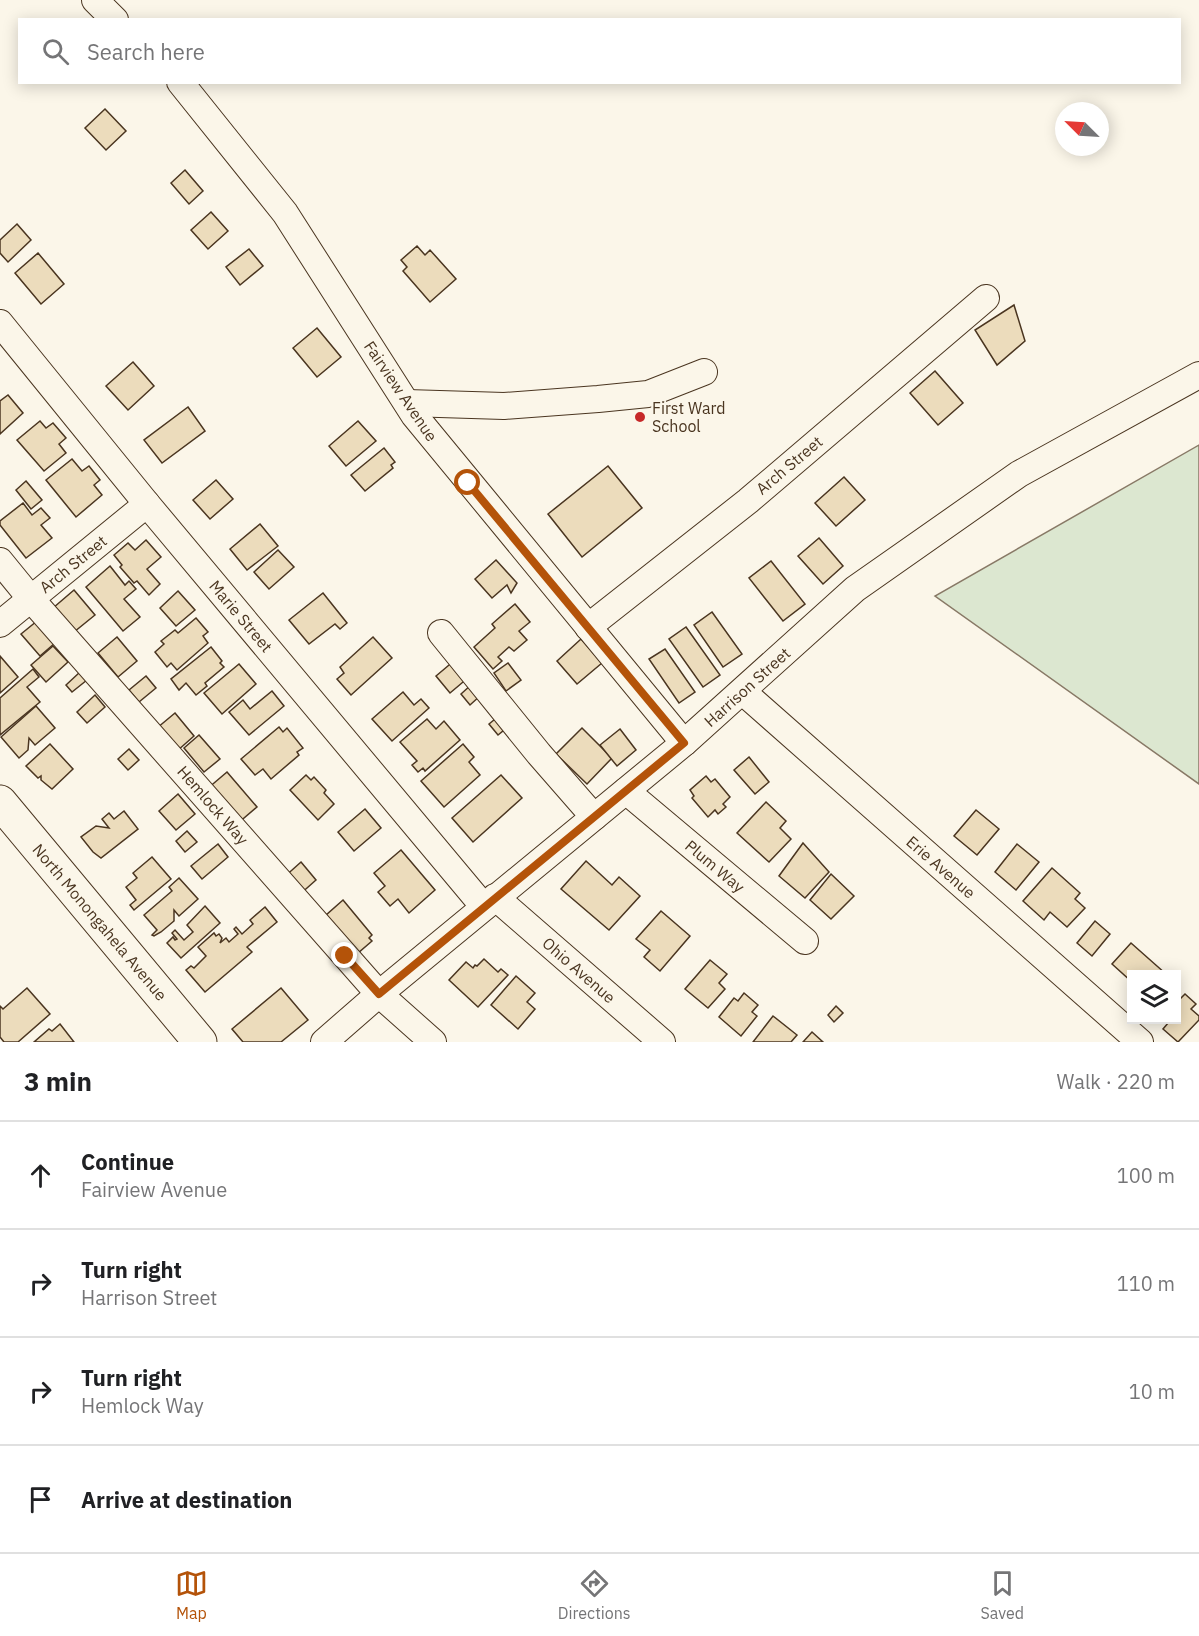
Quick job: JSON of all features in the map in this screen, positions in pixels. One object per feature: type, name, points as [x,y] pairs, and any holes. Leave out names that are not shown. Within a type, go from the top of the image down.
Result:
[{"type":"main road","name":"North Monongahela Avenue","points":[[0,802],[200,1042]]},
{"type":"street","points":[[96,0],[113,18]]},
{"type":"street","name":"Fairview Avenue","points":[[182,84],[285,213],[407,404],[468,483],[684,743]]},
{"type":"street","name":"Arch Street","points":[[588,627],[748,501],[986,298]]},
{"type":"street","name":"Marie Street","points":[[0,323],[147,504],[490,902]]},
{"type":"street","points":[[407,404],[504,406],[648,394],[704,372]]},
{"type":"street","name":"Harrison Street","points":[[324,1042],[684,743],[855,589],[1019,474],[1199,375]]},
{"type":"street","name":"Arch Street","points":[[0,624],[147,504]]},
{"type":"street","name":"Hemlock Way","points":[[0,561],[379,994],[433,1042]]},
{"type":"street","points":[[441,633],[539,754],[594,817]]},
{"type":"street","name":"Erie Avenue","points":[[743,692],[1140,1042]]},
{"type":"street","name":"Plum Way","points":[[626,791],[805,941]]},
{"type":"street","name":"Ohio Avenue","points":[[490,902],[662,1042]]},
{"type":"green space","points":[[1199,445],[1199,784],[935,596]]},
{"type":"building","points":[[105,109],[126,131],[106,150],[85,128]]},
{"type":"building","points":[[185,170],[203,191],[189,204],[171,183]]},
{"type":"building","points":[[211,212],[228,231],[208,249],[191,230]]},
{"type":"building","points":[[17,224],[31,240],[8,262],[0,253],[0,240]]},
{"type":"building","points":[[417,246],[425,255],[430,250],[456,279],[430,302],[403,271],[407,267],[401,260]]},
{"type":"building","points":[[249,249],[263,266],[240,285],[226,267]]},
{"type":"building","points":[[38,253],[64,284],[41,304],[15,273]]},
{"type":"building","points":[[1014,305],[1025,341],[997,365],[975,330]]},
{"type":"building","points":[[317,328],[341,357],[317,377],[293,348]]},
{"type":"building","points":[[133,362],[154,386],[128,410],[106,386]]},
{"type":"building","points":[[935,371],[963,403],[938,425],[910,393]]},
{"type":"building","points":[[8,395],[23,413],[0,434],[0,401]]},
{"type":"building","points":[[188,407],[205,431],[162,463],[144,440]]},
{"type":"building","points":[[40,421],[46,428],[53,423],[66,438],[59,444],[66,453],[44,471],[17,440]]},
{"type":"building","points":[[358,421],[376,441],[346,466],[329,446]]},
{"type":"building","points":[[384,448],[395,462],[391,465],[393,468],[365,491],[351,475]]},
{"type":"building","points":[[72,459],[82,471],[89,466],[100,480],[94,485],[102,495],[76,517],[46,480]]},
{"type":"building","points":[[608,466],[642,508],[582,557],[548,514]]},
{"type":"building","points":[[844,477],[865,500],[836,526],[815,503]]},
{"type":"building","points":[[216,480],[233,499],[210,519],[193,500]]},
{"type":"building","points":[[26,481],[42,500],[31,509],[16,490]]},
{"type":"building","points":[[23,503],[32,515],[41,508],[50,518],[41,525],[52,538],[26,558],[0,525],[0,521]]},
{"type":"building","points":[[260,524],[278,546],[247,570],[230,549]]},
{"type":"building","points":[[819,538],[843,566],[823,584],[798,556]]},
{"type":"building","points":[[146,540],[161,557],[147,569],[160,584],[149,595],[120,567],[122,565],[114,555],[128,543],[135,550]]},
{"type":"building","points":[[278,550],[294,567],[269,589],[254,572]]},
{"type":"building","points":[[496,560],[517,583],[511,593],[507,585],[492,598],[475,579]]},
{"type":"building","points":[[771,561],[805,604],[783,621],[749,578]]},
{"type":"building","points":[[110,566],[125,585],[129,581],[136,589],[124,599],[140,617],[123,631],[86,587]]},
{"type":"building","points":[[74,590],[95,615],[74,632],[53,608]]},
{"type":"building","points":[[178,591],[195,610],[176,626],[160,608]]},
{"type":"building","points":[[323,593],[347,623],[340,629],[335,624],[309,644],[289,620]]},
{"type":"building","points":[[515,604],[530,622],[519,631],[527,640],[514,651],[509,647],[498,657],[502,661],[493,669],[474,647],[495,628],[492,624]]},
{"type":"building","points":[[712,612],[742,654],[723,667],[694,625]]},
{"type":"building","points":[[196,618],[208,632],[203,636],[208,643],[177,670],[171,663],[167,667],[155,652],[164,644],[161,641],[175,630],[178,633]]},
{"type":"building","points":[[37,621],[55,643],[40,656],[21,634]]},
{"type":"building","points":[[686,627],[720,675],[703,687],[669,639]]},
{"type":"building","points":[[117,637],[137,661],[118,677],[98,653]]},
{"type":"building","points":[[373,637],[392,658],[351,695],[337,679],[344,673],[340,667]]},
{"type":"building","points":[[581,639],[602,663],[577,684],[557,661]]},
{"type":"building","points":[[53,646],[68,662],[46,682],[31,665]]},
{"type":"building","points":[[211,647],[224,667],[205,683],[207,686],[196,695],[186,683],[179,690],[171,679]]},
{"type":"building","points":[[665,649],[695,692],[679,703],[649,659]]},
{"type":"building","points":[[0,656],[18,677],[0,693]]},
{"type":"building","points":[[455,660],[469,677],[450,693],[436,676]]},
{"type":"building","points":[[508,663],[521,680],[506,691],[494,673]]},
{"type":"building","points":[[239,664],[256,684],[222,714],[204,693]]},
{"type":"building","points":[[33,669],[39,677],[27,687],[40,702],[0,735],[0,698]]},
{"type":"building","points":[[80,672],[87,680],[72,692],[66,685]]},
{"type":"building","points":[[146,676],[156,688],[139,702],[129,690]]},
{"type":"building","points":[[472,684],[481,695],[470,705],[461,694]]},
{"type":"building","points":[[272,691],[284,706],[249,735],[229,712],[243,700],[250,709]]},
{"type":"building","points":[[403,692],[414,705],[421,699],[429,708],[392,741],[372,719]]},
{"type":"building","points":[[95,695],[105,707],[87,723],[77,712]]},
{"type":"building","points":[[36,706],[55,728],[35,745],[29,738],[28,750],[19,758],[1,737]]},
{"type":"building","points":[[175,713],[194,736],[177,751],[157,728]]},
{"type":"building","points":[[500,715],[509,726],[498,735],[489,724]]},
{"type":"building","points":[[427,719],[436,729],[444,721],[460,740],[425,771],[423,768],[418,772],[412,765],[417,761],[400,742]]},
{"type":"building","points":[[279,727],[283,732],[287,728],[303,748],[297,752],[299,755],[271,779],[263,769],[255,775],[241,759]]},
{"type":"building","points":[[582,728],[612,758],[587,784],[556,754]]},
{"type":"building","points":[[620,729],[636,750],[617,766],[600,745]]},
{"type":"building","points":[[199,735],[220,759],[204,772],[184,748]]},
{"type":"building","points":[[50,744],[73,769],[52,789],[41,780],[41,776],[38,778],[26,766]]},
{"type":"building","points":[[463,744],[474,757],[469,762],[480,775],[444,807],[421,781]]},
{"type":"building","points":[[129,749],[139,760],[128,770],[118,759]]},
{"type":"building","points":[[749,757],[769,782],[755,794],[734,770]]},
{"type":"building","points":[[227,772],[257,807],[237,824],[207,789]]},
{"type":"building","points":[[306,775],[311,780],[314,777],[326,790],[324,793],[334,804],[318,820],[290,790]]},
{"type":"building","points":[[501,775],[522,798],[473,842],[452,818]]},
{"type":"building","points":[[706,776],[711,782],[715,779],[730,797],[723,804],[726,807],[718,814],[715,810],[708,817],[692,798],[694,796],[690,790]]},
{"type":"building","points":[[178,794],[195,814],[176,830],[159,811]]},
{"type":"building","points":[[766,802],[786,821],[780,828],[791,839],[769,862],[737,833]]},
{"type":"building","points":[[365,809],[381,828],[354,851],[338,832]]},
{"type":"building","points":[[976,810],[999,829],[977,855],[954,836]]},
{"type":"building","points":[[124,811],[138,829],[101,858],[81,837],[96,826],[109,828],[102,819],[109,813],[114,819]]},
{"type":"building","points":[[187,831],[197,842],[185,852],[176,841]]},
{"type":"building","points":[[803,843],[829,872],[805,898],[779,876]]},
{"type":"building","points":[[218,844],[228,857],[202,879],[191,866]]},
{"type":"building","points":[[1017,844],[1039,862],[1016,890],[995,872]]},
{"type":"building","points":[[401,850],[435,890],[409,913],[398,899],[390,906],[378,892],[385,886],[374,873]]},
{"type":"building","points":[[152,857],[171,879],[134,910],[130,905],[136,900],[126,887],[137,878],[133,873]]},
{"type":"building","points":[[586,861],[612,885],[619,877],[640,896],[609,930],[561,889]]},
{"type":"building","points":[[301,862],[316,880],[298,896],[282,879]]},
{"type":"building","points":[[1052,868],[1080,893],[1075,899],[1085,908],[1067,927],[1050,912],[1044,920],[1023,901]]},
{"type":"building","points":[[831,874],[854,896],[831,919],[810,900]]},
{"type":"building","points":[[179,878],[198,899],[179,916],[174,910],[174,921],[154,936],[152,935],[157,930],[144,915],[172,891],[169,887]]},
{"type":"building","points":[[343,900],[372,935],[369,938],[372,941],[351,959],[325,916]]},
{"type":"building","points":[[205,906],[220,923],[181,958],[167,943],[173,937],[177,939],[172,933],[175,930],[184,940],[193,932],[187,925]]},
{"type":"building","points":[[265,907],[277,922],[247,947],[252,952],[205,992],[186,970],[191,966],[194,968],[206,956],[198,947],[214,933],[216,936],[219,934],[222,938],[220,943],[226,938],[229,942],[238,934],[234,929],[236,927],[242,934],[253,924],[250,920]]},
{"type":"building","points":[[661,911],[690,936],[660,971],[644,957],[650,950],[636,939]]},
{"type":"building","points":[[1095,921],[1110,934],[1092,956],[1077,943]]},
{"type":"building","points":[[1131,943],[1161,970],[1127,970],[1127,978],[1112,964]]},
{"type":"building","points":[[484,959],[498,972],[501,969],[508,975],[478,1007],[449,980],[466,962],[473,968]]},
{"type":"building","points":[[710,960],[727,974],[719,983],[725,989],[708,1008],[685,989]]},
{"type":"building","points":[[516,976],[535,993],[527,1002],[535,1009],[518,1029],[491,1005]]},
{"type":"building","points":[[27,988],[50,1014],[18,1042],[4,1042],[0,1037],[0,1006],[3,1009]]},
{"type":"building","points":[[281,988],[308,1020],[281,1042],[243,1042],[232,1029]]},
{"type":"building","points":[[744,993],[758,1005],[752,1012],[757,1016],[741,1036],[719,1017],[734,998],[738,1001]]},
{"type":"building","points":[[1185,994],[1196,1004],[1191,1009],[1199,1016],[1199,1020],[1178,1042],[1163,1029],[1167,1024],[1181,1024],[1181,998]]},
{"type":"building","points":[[836,1006],[843,1013],[834,1022],[828,1015]]},
{"type":"building","points":[[773,1016],[797,1035],[791,1042],[753,1042]]},
{"type":"building","points":[[60,1024],[74,1042],[34,1042],[49,1029],[52,1031]]},
{"type":"building","points":[[812,1032],[823,1042],[803,1042]]},
{"type":"place","name":"First Ward School","points":[[640,417]]},
{"type":"route","points":[[345,956],[379,994],[684,743],[468,483]]}]
